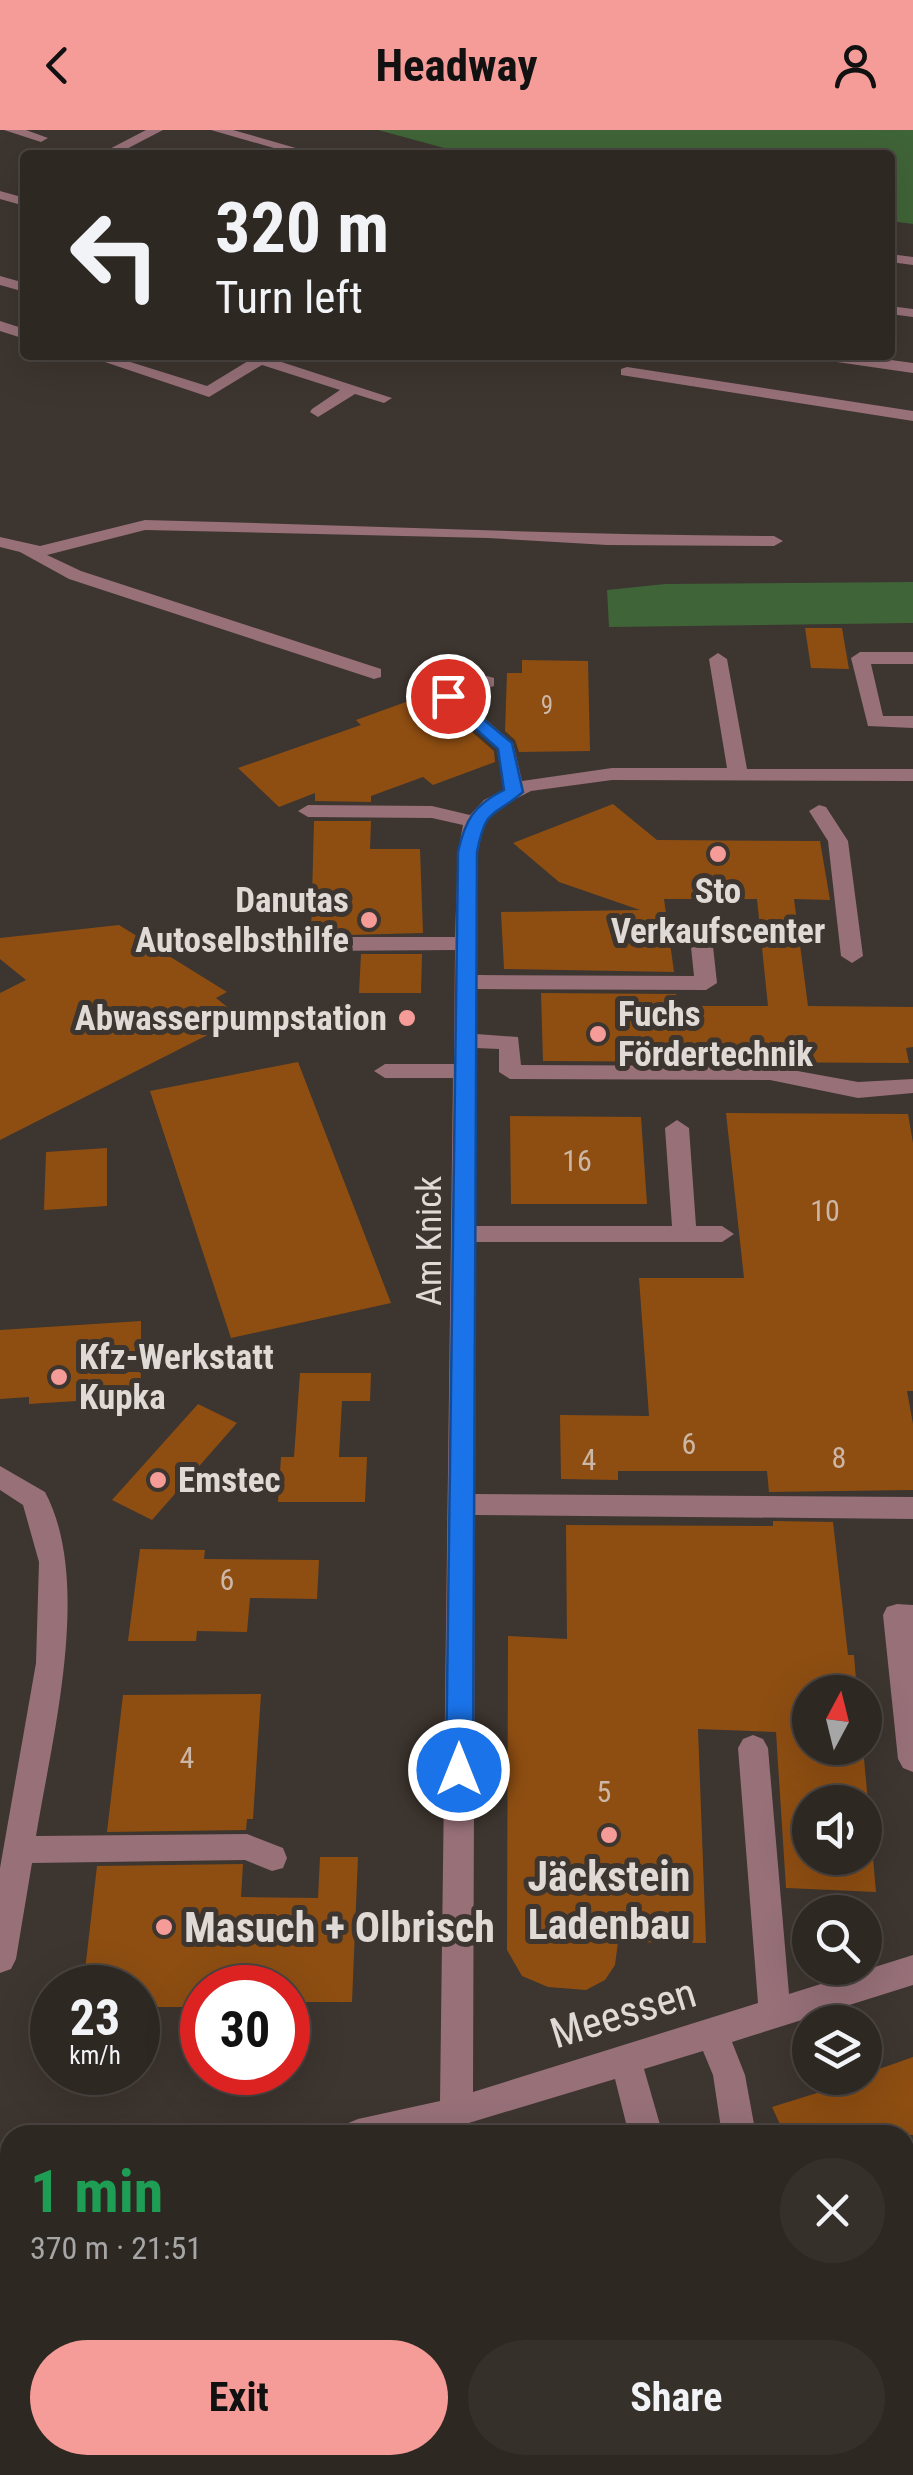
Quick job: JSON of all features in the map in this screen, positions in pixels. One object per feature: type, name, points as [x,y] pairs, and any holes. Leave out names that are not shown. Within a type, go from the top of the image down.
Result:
[{"type":"street","points":[[11,130],[41,138]]},
{"type":"street","points":[[115,150],[156,130]]},
{"type":"street","points":[[218,130],[294,150]]},
{"type":"street","points":[[108,360],[209,392],[248,360]]},
{"type":"street","points":[[262,360],[384,398]]},
{"type":"street","points":[[858,360],[913,368]]},
{"type":"street","points":[[627,372],[913,416]]},
{"type":"street","points":[[318,412],[353,388]]},
{"type":"street","points":[[23,550],[61,548],[145,525],[774,542]]},
{"type":"street","points":[[0,542],[75,576],[374,673]]},
{"type":"street","points":[[913,658],[860,658],[875,722],[913,722]]},
{"type":"street","points":[[718,659],[738,775]]},
{"type":"street","points":[[487,682],[448,696],[506,747],[514,792]]},
{"type":"street","points":[[308,811],[432,812],[474,822],[490,804],[526,786],[612,774],[913,776]]},
{"type":"street","points":[[819,811],[838,841],[852,956]]},
{"type":"street","name":"Am Knick","points":[[456,2113],[466,943],[468,852],[474,822]]},
{"type":"street","points":[[466,982],[706,983],[700,928]]},
{"type":"street","points":[[316,944],[466,943]]},
{"type":"street","points":[[465,1042],[510,1042],[510,1072],[770,1073],[858,1090],[913,1086]]},
{"type":"street","points":[[386,1071],[465,1071]]},
{"type":"street","points":[[677,1128],[685,1234]]},
{"type":"street","points":[[464,1234],[722,1234]]},
{"type":"street","points":[[0,1476],[35,1499],[53,1562],[50,1664],[0,1959]]},
{"type":"street","points":[[462,1504],[913,1508]]},
{"type":"street","points":[[913,1616],[897,1615],[913,1759]]},
{"type":"street","points":[[753,1748],[775,2013]]},
{"type":"street","points":[[18,1850],[247,1847],[272,1858]]},
{"type":"street","name":"Meessen","points":[[403,2125],[456,2113],[913,1970]]},
{"type":"street","points":[[712,2032],[728,2075],[737,2125]]},
{"type":"street","points":[[625,2060],[645,2125]]},
{"type":"green space","points":[[378,130],[913,130],[913,224],[895,222],[895,150],[452,150]]},
{"type":"green space","points":[[913,582],[913,623],[609,627],[607,590],[665,584]]},
{"type":"building","points":[[805,628],[842,628],[849,669],[811,668]]},
{"type":"building","points":[[522,660],[588,661],[590,751],[519,752],[515,740],[505,731],[507,673],[522,673]]},
{"type":"building","points":[[428,694],[494,751],[495,762],[433,785],[423,777],[371,796],[371,802],[315,801],[315,793],[279,807],[238,768],[361,725],[356,720]]},
{"type":"building","points":[[613,804],[657,840],[820,841],[830,900],[794,899],[808,1006],[913,1007],[913,1047],[906,1048],[909,1063],[543,1061],[541,993],[676,994],[678,1006],[768,1006],[757,899],[664,899],[674,972],[504,969],[501,912],[640,910],[559,882],[513,843]]},
{"type":"building","points":[[314,821],[371,821],[370,849],[420,849],[423,933],[311,936]]},
{"type":"building","points":[[119,925],[227,992],[216,998],[241,1018],[0,1140],[0,993],[26,980],[0,959],[0,938]]},
{"type":"building","points":[[361,954],[422,954],[421,993],[359,993]]},
{"type":"building","points":[[298,1062],[391,1303],[231,1338],[150,1091]]},
{"type":"building","points":[[726,1113],[908,1114],[913,1143],[913,1391],[907,1391],[913,1424],[913,1490],[769,1492],[767,1471],[618,1471],[618,1480],[561,1479],[560,1415],[649,1416],[639,1278],[744,1278]]},
{"type":"building","points":[[510,1116],[641,1117],[647,1204],[511,1204]]},
{"type":"building","points":[[107,1148],[107,1206],[44,1210],[46,1152]]},
{"type":"building","points":[[141,1321],[141,1358],[124,1362],[126,1372],[141,1372],[140,1397],[29,1404],[29,1397],[0,1399],[0,1330]]},
{"type":"building","points":[[300,1373],[371,1373],[370,1401],[342,1401],[339,1457],[367,1457],[365,1502],[278,1502],[281,1457],[294,1457]]},
{"type":"building","points":[[198,1404],[237,1423],[152,1520],[112,1500]]},
{"type":"building","points":[[773,1521],[833,1522],[848,1655],[854,1655],[856,1675],[792,1675],[792,1765],[865,1765],[866,1785],[792,1785],[792,1875],[874,1875],[876,1892],[786,1888],[776,1732],[698,1729],[706,1943],[618,1942],[615,1965],[605,1980],[586,1990],[548,1987],[522,1976],[507,1950],[508,1636],[567,1639],[566,1525],[773,1526]]},
{"type":"building","points":[[140,1549],[205,1550],[204,1559],[319,1560],[317,1599],[250,1598],[247,1632],[197,1631],[196,1641],[128,1641]]},
{"type":"building","points":[[261,1694],[253,1819],[247,1819],[246,1830],[107,1832],[123,1695]]},
{"type":"building","points":[[320,1857],[358,1857],[352,2002],[310,2002],[310,1965],[180,1965],[180,2007],[160,2007],[160,1965],[86,1965],[97,1866],[243,1864],[241,1897],[318,1898]]},
{"type":"building","points":[[913,2057],[913,2125],[780,2125],[772,2107],[810,2095],[882,2095],[882,2068]]},
{"type":"place","name":"Sto Verkaufscenter","points":[[718,854]]},
{"type":"place","name":"Danutas Autoselbsthilfe","points":[[369,920]]},
{"type":"place","name":"Abwasserpumpstation","points":[[407,1018]]},
{"type":"place","name":"Fuchs Fördertechnik","points":[[598,1034]]},
{"type":"place","name":"Kfz-Werkstatt Kupka","points":[[59,1377]]},
{"type":"place","name":"Emstec","points":[[158,1480]]},
{"type":"place","name":"Jäckstein Ladenbau","points":[[609,1835]]},
{"type":"place","name":"Masuch + Olbrisch","points":[[164,1927]]},
{"type":"route","points":[[448,696],[506,747],[514,792],[490,804],[474,822],[468,852],[459,1770]]}]
